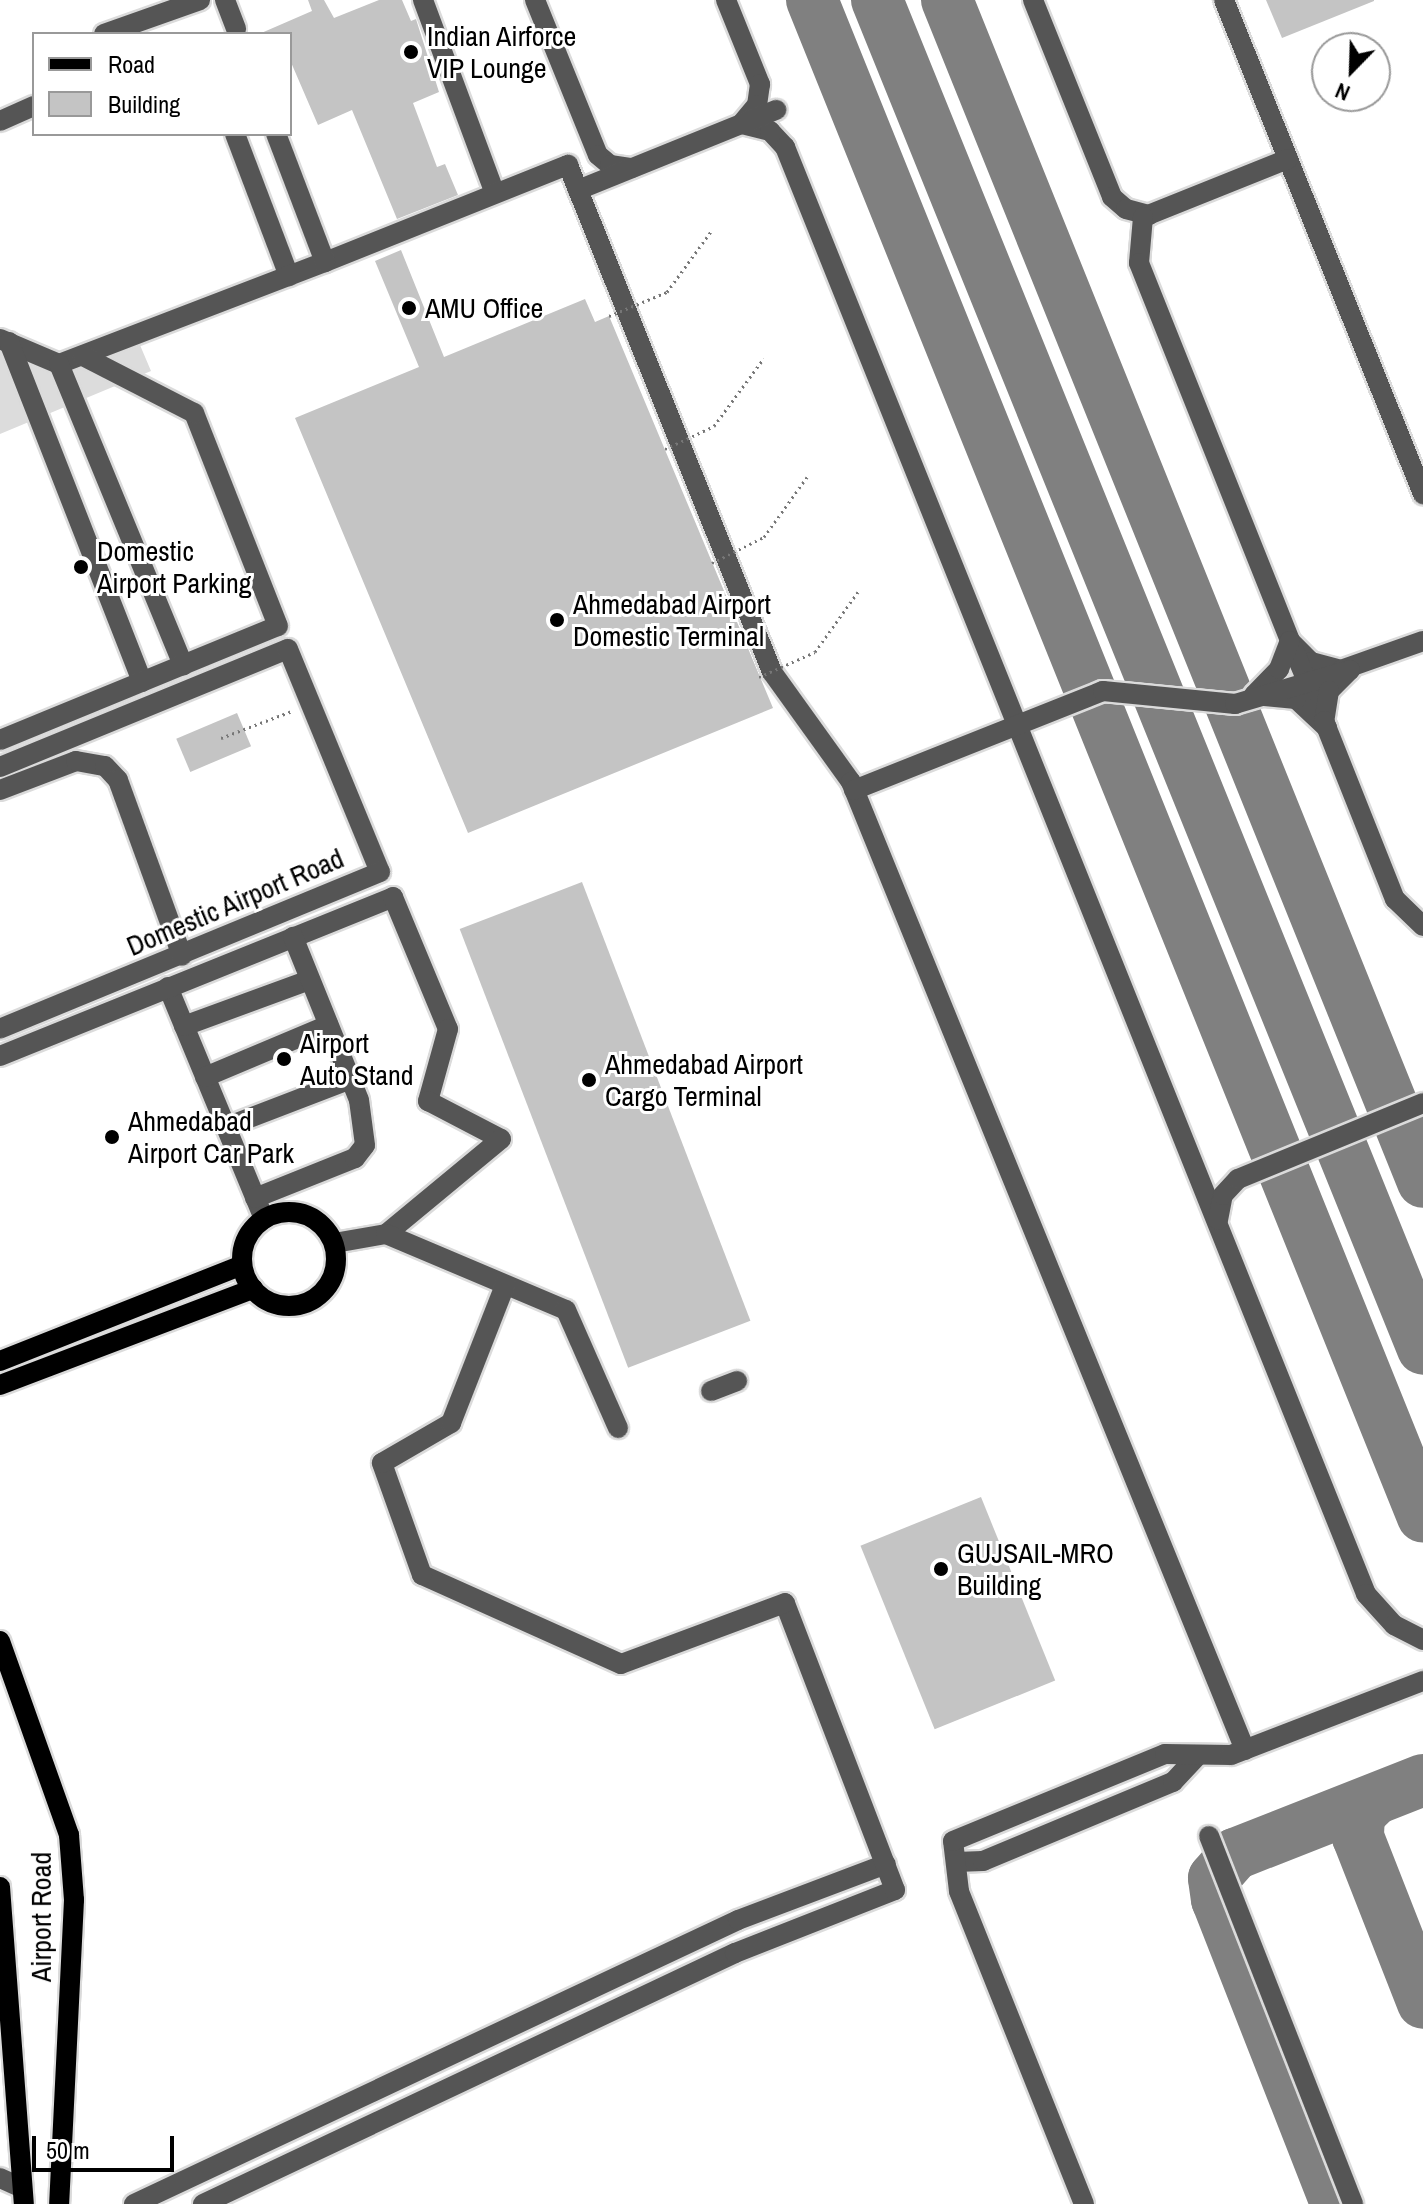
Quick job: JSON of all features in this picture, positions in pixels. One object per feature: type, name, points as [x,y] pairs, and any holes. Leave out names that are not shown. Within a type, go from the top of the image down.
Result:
[{"type":"main road","points":[[301,1213],[315,1219],[334,1243],[329,1285],[306,1303],[277,1304],[253,1289],[242,1265],[248,1236],[264,1219],[301,1213]]},
{"type":"main road","points":[[0,1361],[242,1265]]},
{"type":"main road","points":[[0,1385],[253,1289]]},
{"type":"main road","name":"Airport Road","points":[[0,1641],[69,1835],[74,1900],[59,2204]]},
{"type":"main road","name":"Airport Road","points":[[0,1887],[23,2196]]},
{"type":"street","points":[[110,32],[200,0]]},
{"type":"street","points":[[225,0],[232,32]]},
{"type":"street","points":[[423,0],[494,191]]},
{"type":"street","points":[[535,0],[598,155],[615,167],[636,167]]},
{"type":"street","points":[[726,0],[760,84],[754,111],[740,125]]},
{"type":"street","points":[[1033,0],[1112,197],[1131,212],[1149,215],[1288,159]]},
{"type":"street","points":[[1224,0],[1423,494]]},
{"type":"street","points":[[0,121],[32,107]]},
{"type":"street","points":[[578,190],[776,110]]},
{"type":"street","points":[[740,125],[770,131],[785,147],[1366,1594],[1394,1625],[1423,1640]]},
{"type":"street","points":[[236,136],[289,276]]},
{"type":"street","points":[[277,136],[325,262]]},
{"type":"street","points":[[4,341],[59,364],[325,262],[494,191],[568,165],[772,672],[854,790],[1245,1750]]},
{"type":"street","points":[[1149,215],[1137,235],[1139,263],[1395,899],[1423,926]]},
{"type":"street","points":[[4,341],[142,682]]},
{"type":"street","points":[[0,740],[278,626],[194,413],[83,356]]},
{"type":"street","points":[[59,364],[183,665]]},
{"type":"street","points":[[1290,641],[1311,662],[1350,670]]},
{"type":"street","points":[[1254,695],[1279,669],[1290,641]]},
{"type":"street","points":[[854,790],[1016,722],[1103,691],[1235,704],[1254,695],[1350,670],[1423,641]]},
{"type":"street","name":"Domestic Airport Road","points":[[0,767],[288,649],[380,872],[0,1029]]},
{"type":"street","points":[[1327,728],[1326,698],[1350,670]]},
{"type":"street","points":[[1254,695],[1296,699],[1327,728]]},
{"type":"street","points":[[0,790],[76,761],[105,766],[118,780],[182,956]]},
{"type":"street","points":[[0,1056],[393,897],[448,1029],[428,1101],[501,1139],[386,1234],[334,1243]]},
{"type":"street","points":[[255,1198],[355,1158],[366,1129],[351,1079],[293,937]]},
{"type":"street","points":[[184,1026],[310,980]]},
{"type":"street","points":[[168,987],[264,1219]]},
{"type":"street","points":[[205,1077],[329,1025]]},
{"type":"street","points":[[226,1127],[351,1079]]},
{"type":"street","points":[[1219,1224],[1223,1195],[1242,1177],[1423,1103]]},
{"type":"street","points":[[1189,1151],[1214,1175],[1242,1177]]},
{"type":"street","points":[[386,1234],[566,1310],[618,1428]]},
{"type":"street","points":[[203,2204],[735,1953],[895,1890],[785,1603],[621,1664],[422,1575],[382,1463],[451,1423],[505,1285]]},
{"type":"street","points":[[711,1391],[737,1381]]},
{"type":"street","points":[[1084,2204],[959,1891],[953,1841],[967,1830],[1165,1754],[1196,1757],[1245,1750],[1423,1681]]},
{"type":"street","points":[[956,1862],[983,1861],[1173,1782],[1196,1757]]},
{"type":"street","points":[[1209,1836],[1353,2204]]},
{"type":"street","points":[[134,2204],[738,1920],[886,1864]]},
{"type":"street","points":[[0,2178],[23,2196]]},
{"type":"path","points":[[609,316],[667,292],[712,230]]},
{"type":"path","points":[[665,449],[714,426],[764,358]]},
{"type":"path","points":[[712,563],[764,537],[807,477]]},
{"type":"path","points":[[759,677],[815,652],[860,589]]},
{"type":"path","points":[[221,738],[311,703]]},
{"type":"shaded area","points":[[137,338],[151,371],[0,434],[0,348],[56,371]]},
{"type":"building","points":[[308,0],[324,0],[334,18],[379,0],[402,0],[411,21],[416,19],[439,92],[413,103],[437,167],[445,164],[458,195],[397,219],[352,110],[318,125],[292,65],[292,32],[264,32],[312,11]]},
{"type":"building","points":[[1266,0],[1374,0],[1374,1],[1282,38]]},
{"type":"building","name":"Ahmedabad Airport Domestic Terminal","points":[[401,250],[444,357],[585,299],[595,322],[609,316],[773,708],[468,833],[295,418],[419,367],[375,261]]},
{"type":"building","points":[[237,713],[251,746],[190,772],[176,739]]},
{"type":"building","name":"Ahmedabad Airport Cargo Terminal","points":[[582,882],[750,1321],[628,1368],[460,929]]},
{"type":"building","points":[[981,1497],[1055,1681],[935,1729],[860,1546]]},
{"type":"taxiway","points":[[812,0],[1423,1517]]},
{"type":"taxiway","points":[[877,0],[1423,1349]]},
{"type":"taxiway","points":[[947,0],[1423,1182]]},
{"type":"taxiway","points":[[1336,2203],[1217,1900],[1214,1878],[1235,1854],[1423,1780]]},
{"type":"taxiway","points":[[1374,1800],[1359,1815],[1358,1837],[1423,2003]]},
{"type":"place","name":"Indian Airforce VIP Lounge","points":[[411,52]]},
{"type":"place","name":"AMU Office","points":[[409,308]]},
{"type":"place","name":"Domestic Airport Parking","points":[[81,567]]},
{"type":"place","name":"Ahmedabad Airport Domestic Terminal","points":[[557,620]]},
{"type":"place","name":"Airport Auto Stand","points":[[284,1059]]},
{"type":"place","name":"Ahmedabad Airport Cargo Terminal","points":[[589,1080]]},
{"type":"place","name":"Ahmedabad Airport Car Park","points":[[112,1137]]},
{"type":"place","name":"GUJSAIL-MRO Building","points":[[941,1569]]}]
